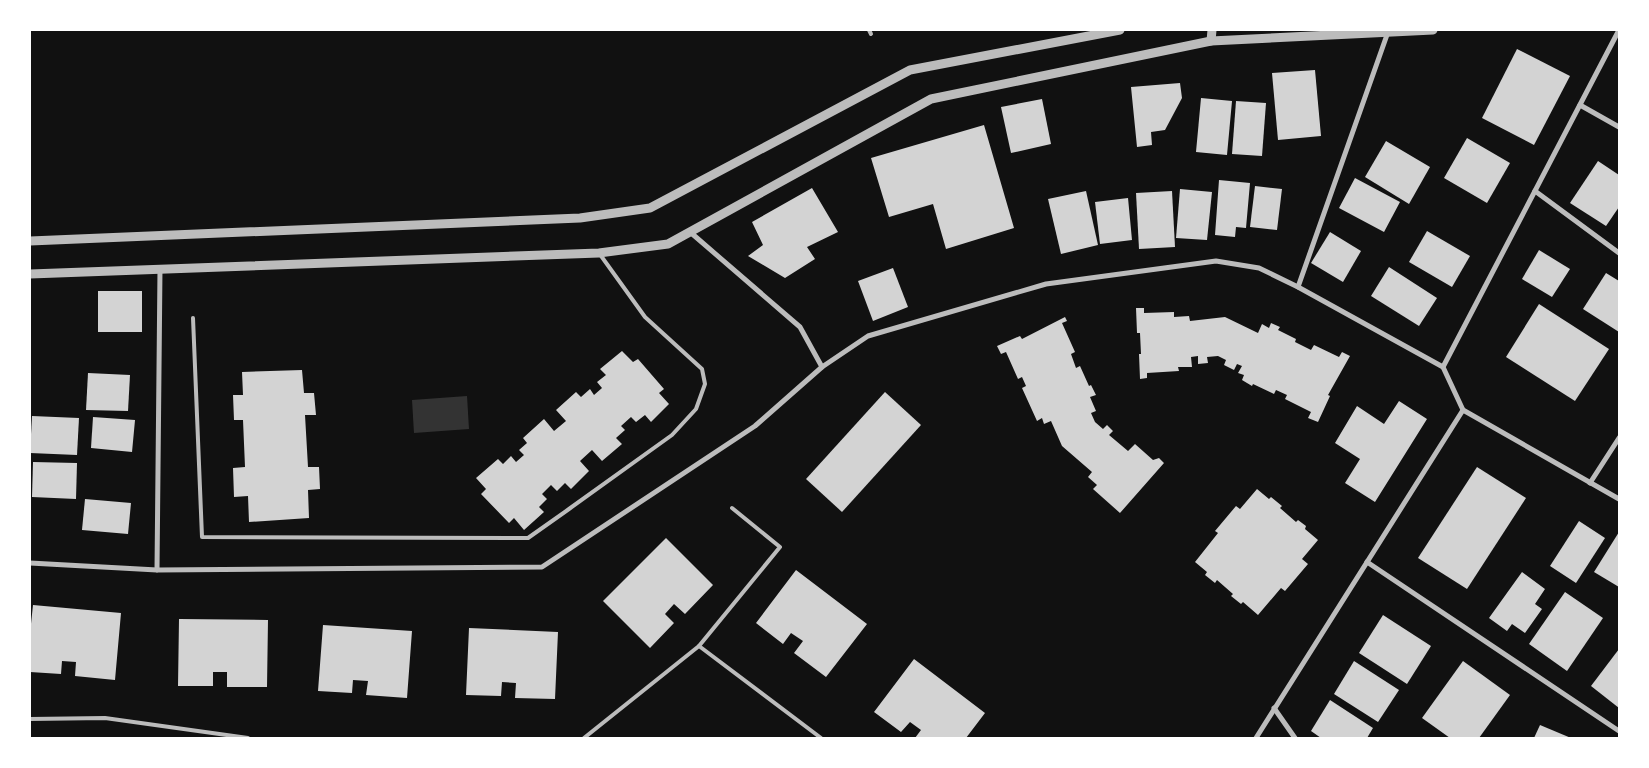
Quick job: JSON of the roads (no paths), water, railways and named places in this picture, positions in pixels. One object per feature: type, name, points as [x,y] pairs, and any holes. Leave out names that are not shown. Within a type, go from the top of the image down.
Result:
[{"type":"street","points":[[30,241],[580,218],[650,208],[910,70],[1120,30]]},
{"type":"street","points":[[1211,41],[1212,30]]},
{"type":"street","points":[[30,274],[599,253],[668,244],[931,99],[1211,41],[1433,30]]},
{"type":"street","points":[[1444,367],[1619,30]]},
{"type":"street","points":[[1298,287],[1388,32]]},
{"type":"street","points":[[1580,105],[1619,127]]},
{"type":"street","points":[[1535,191],[1619,253]]},
{"type":"street","points":[[690,232],[800,327],[822,367]]},
{"type":"street","points":[[30,563],[156,570],[542,568],[755,426],[822,367],[868,336],[1046,284],[1216,261],[1259,268],[1298,287],[1444,367],[1463,410],[1619,500]]},
{"type":"street","points":[[156,570],[160,269]]},
{"type":"street","points":[[1256,738],[1463,410]]},
{"type":"street","points":[[1590,483],[1619,438]]},
{"type":"street","points":[[1367,562],[1619,730]]},
{"type":"street","points":[[1274,708],[1295,738]]},
{"type":"lane","points":[[193,318],[202,537],[528,538],[672,435],[696,409],[705,384],[702,369],[645,317],[599,253]]},
{"type":"lane","points":[[584,738],[699,646],[780,547],[732,508]]},
{"type":"lane","points":[[699,646],[821,738]]},
{"type":"lane","points":[[30,719],[106,718],[248,738]]}]
